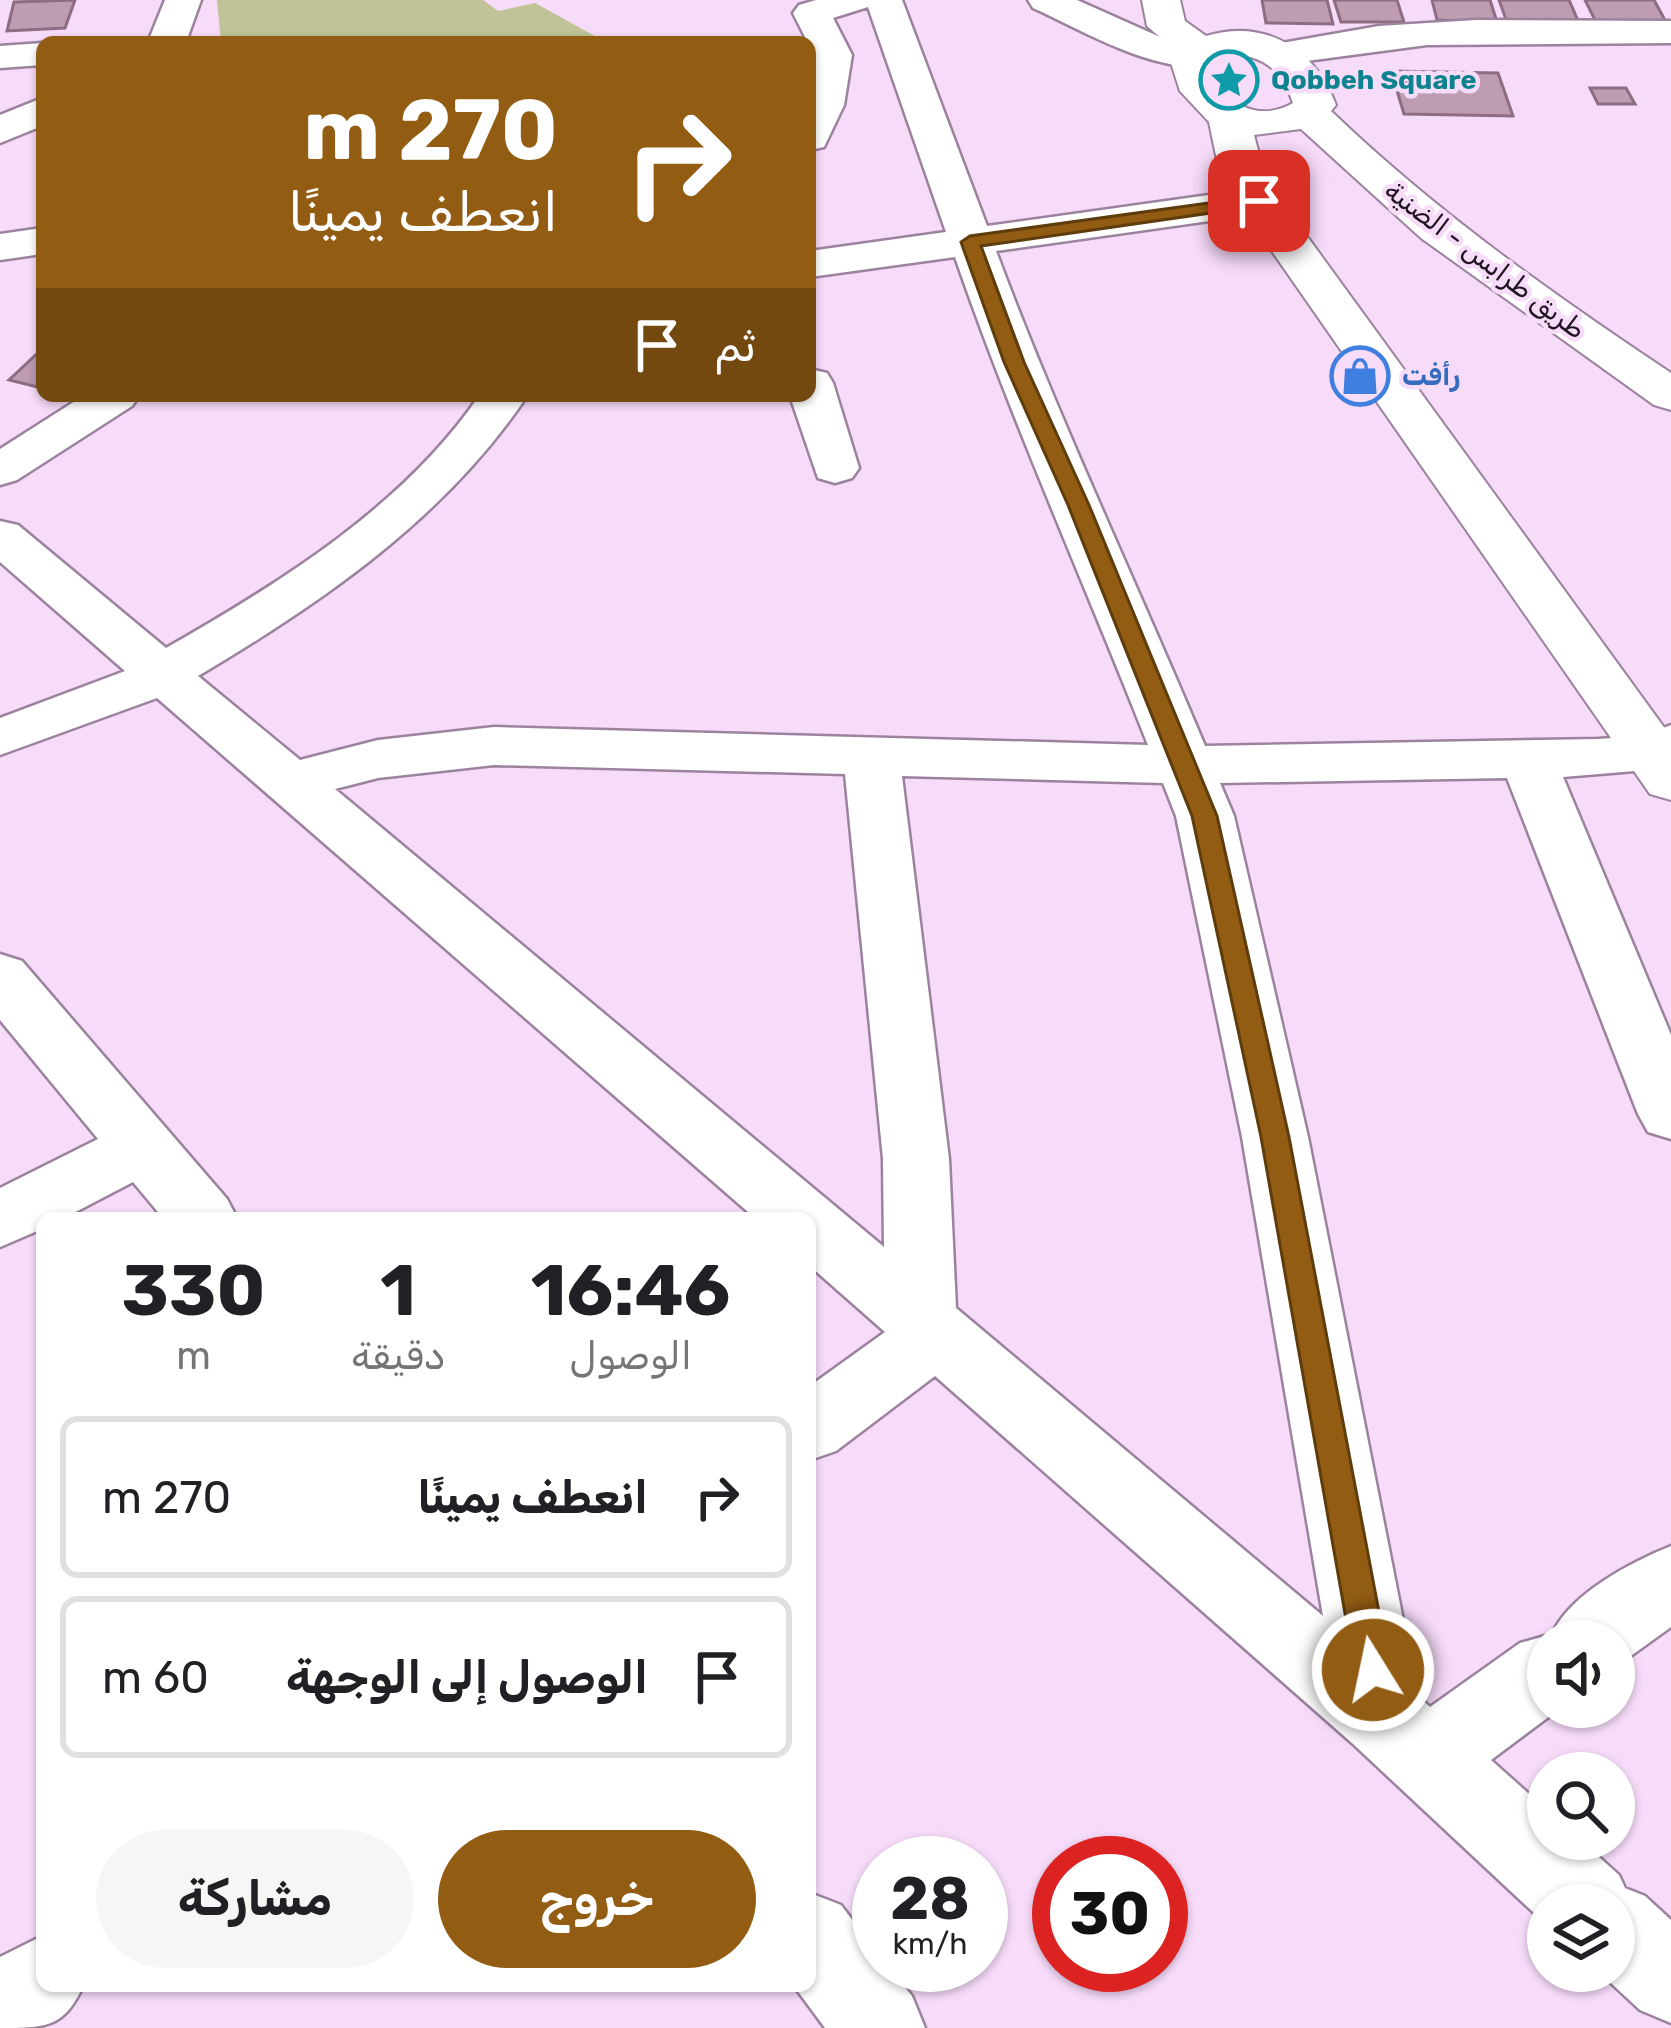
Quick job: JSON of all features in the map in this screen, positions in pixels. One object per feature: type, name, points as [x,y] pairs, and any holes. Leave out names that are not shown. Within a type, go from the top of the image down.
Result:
[{"type":"main road","points":[[1161,0],[1168,26],[1197,54],[1196,85],[1229,119],[1240,165],[1259,201],[1665,760]]},
{"type":"main road","points":[[1197,54],[1217,44],[1244,42],[1284,53],[1315,105],[1309,112],[1261,123],[1229,119]]},
{"type":"main road","name":"طريق طرابس - الضنية","points":[[1309,112],[1424,219],[1516,291],[1671,395]]},
{"type":"street","points":[[169,36],[183,0]]},
{"type":"street","points":[[816,121],[833,74],[833,55],[812,13],[854,0]]},
{"type":"street","points":[[884,0],[1014,362],[1187,765],[1204,816],[1404,1737]]},
{"type":"street","points":[[1046,0],[1148,46],[1197,54]]},
{"type":"street","points":[[1284,53],[1339,40],[1389,36],[1671,32]]},
{"type":"street","points":[[0,57],[36,54]]},
{"type":"street","points":[[0,131],[36,113]]},
{"type":"street","points":[[816,263],[1259,201]]},
{"type":"street","points":[[0,247],[36,242]]},
{"type":"street","points":[[0,470],[106,402]]},
{"type":"street","points":[[0,737],[161,674],[395,516],[447,469],[498,402]]},
{"type":"street","points":[[816,402],[835,468]]},
{"type":"street","points":[[0,536],[795,1212]]},
{"type":"street","points":[[286,783],[378,759],[494,746],[1187,765],[1665,760]]},
{"type":"street","points":[[872,759],[916,1159],[929,1327]]},
{"type":"street","points":[[1528,760],[1671,1114]]},
{"type":"street","points":[[0,977],[198,1212]]},
{"type":"street","points":[[0,1219],[140,1148]]},
{"type":"street","points":[[816,1230],[1404,1737],[1566,1884]]},
{"type":"street","points":[[816,1423],[929,1327]]},
{"type":"street","points":[[1618,1620],[1671,1582]]},
{"type":"street","points":[[1404,1737],[1527,1680]]},
{"type":"street","points":[[816,1944],[880,2028]]},
{"type":"street","points":[[1635,1947],[1671,1979]]},
{"type":"street","points":[[0,2010],[36,1984]]},
{"type":"green space","points":[[217,0],[483,0],[498,11],[535,3],[595,36],[220,36]]},
{"type":"building","points":[[75,0],[65,28],[7,31],[14,2]]},
{"type":"building","points":[[1262,0],[1327,0],[1333,24],[1266,23]]},
{"type":"building","points":[[1334,0],[1397,0],[1404,22],[1341,22]]},
{"type":"building","points":[[1432,0],[1490,0],[1497,22],[1437,20]]},
{"type":"building","points":[[1499,0],[1569,0],[1579,23],[1507,22]]},
{"type":"building","points":[[1585,0],[1654,0],[1666,22],[1596,22]]},
{"type":"building","points":[[1391,71],[1498,73],[1513,116],[1404,114]]},
{"type":"building","points":[[1590,88],[1626,88],[1635,104],[1598,104]]},
{"type":"building","points":[[36,355],[36,387],[9,380]]},
{"type":"place","name":"Qobbeh Square","points":[[1229,80]]},
{"type":"place","name":"رأفت","points":[[1360,376]]},
{"type":"route","points":[[1259,201],[970,242],[1014,362],[1187,765],[1204,816],[1275,1137],[1373,1670]]}]
